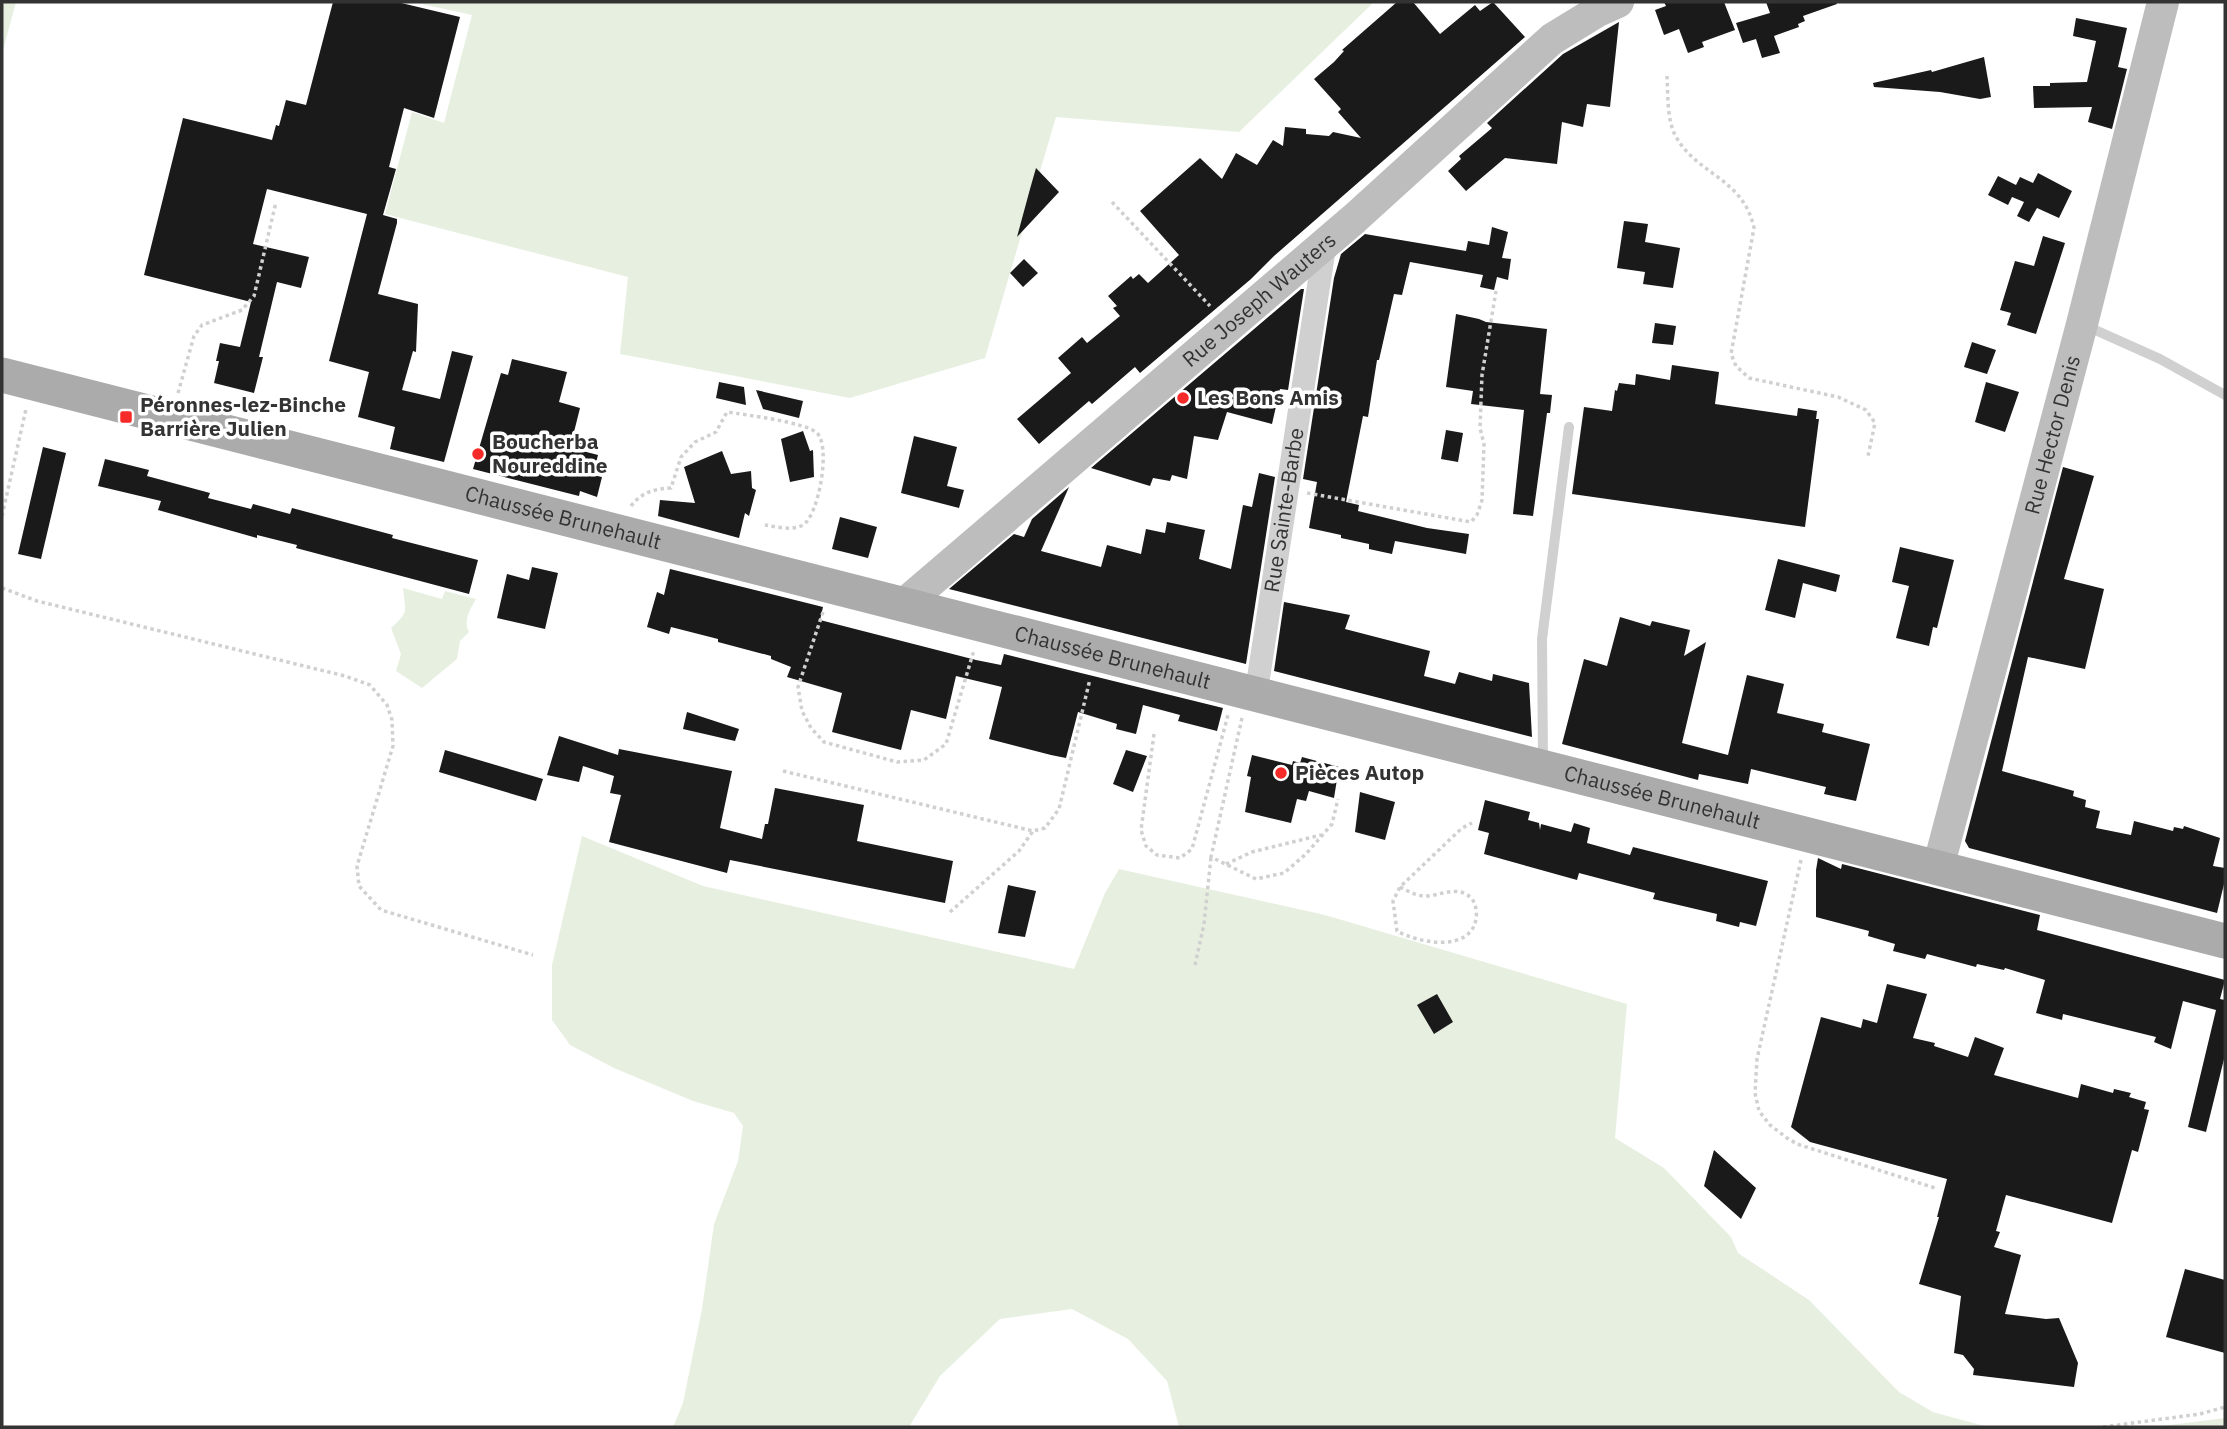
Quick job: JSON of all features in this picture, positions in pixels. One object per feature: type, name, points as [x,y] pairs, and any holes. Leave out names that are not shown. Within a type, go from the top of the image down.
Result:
[{"type":"main road","name":"Chaussée Brunehault","points":[[17,379],[2225,941]]},
{"type":"street","name":"Rue Joseph Wauters","points":[[903,605],[1325,244],[1552,39],[1618,2]]},
{"type":"street","name":"Rue Hector Denis","points":[[1938,868],[2082,324],[2163,2]]},
{"type":"street","name":"Rue Sainte-Barbe","points":[[1246,692],[1287,490],[1325,244]]},
{"type":"lane","points":[[2082,324],[2160,359],[2225,395]]},
{"type":"lane","points":[[1543,768],[1542,639],[1569,427]]},
{"type":"path","points":[[1667,76],[1674,134],[1688,154],[1735,191],[1750,211],[1754,228],[1731,354],[1736,366],[1749,378],[1838,397],[1866,410],[1875,424],[1868,456]]},
{"type":"path","points":[[171,419],[194,336],[202,325],[242,310],[254,296],[276,202]]},
{"type":"path","points":[[1112,202],[1229,326]]},
{"type":"path","points":[[1287,490],[1471,522],[1477,515],[1482,500],[1482,375],[1496,291]]},
{"type":"path","points":[[2,516],[17,379]]},
{"type":"path","points":[[614,531],[636,499],[654,489],[671,488],[681,457],[695,442],[716,432],[727,412],[808,427],[819,434],[823,445],[820,484],[813,516],[802,526],[790,529],[765,525]]},
{"type":"path","points":[[829,586],[822,619],[798,687],[802,711],[811,728],[824,742],[897,762],[924,760],[946,744],[982,624]]},
{"type":"path","points":[[2,588],[37,601],[345,676],[370,685],[387,705],[392,720],[393,746],[357,866],[359,886],[381,910],[533,955]]},
{"type":"path","points":[[783,771],[1033,831],[1045,828],[1059,809],[1097,653]]},
{"type":"path","points":[[1154,734],[1141,830],[1146,846],[1157,855],[1180,858],[1192,849],[1246,692]]},
{"type":"path","points":[[1195,965],[1204,924],[1212,857],[1246,692]]},
{"type":"path","points":[[1212,857],[1256,879],[1283,873],[1306,853],[1332,824],[1338,799]]},
{"type":"path","points":[[1400,887],[1427,896],[1445,891],[1468,896],[1473,900],[1476,911],[1475,923],[1467,936],[1446,943],[1409,938],[1397,931],[1392,901],[1400,887],[1462,828],[1472,823]]},
{"type":"path","points":[[950,912],[1019,851],[1033,831]]},
{"type":"path","points":[[1226,864],[1252,852],[1323,834]]},
{"type":"path","points":[[1807,835],[1757,1059],[1755,1093],[1759,1111],[1770,1125],[1797,1144],[1935,1188]]},
{"type":"path","points":[[2103,1427],[2200,1414],[2225,1407]]},
{"type":"green space","points":[[2,2],[16,2],[2,54]]},
{"type":"green space","points":[[412,2],[1374,2],[1239,132],[1056,117],[985,358],[850,398],[620,354],[628,277],[385,214],[412,112],[444,123],[472,15]]},
{"type":"green space","points":[[403,588],[442,599],[445,591],[476,599],[467,619],[469,632],[460,641],[457,659],[422,688],[396,671],[401,654],[391,628],[405,611]]},
{"type":"green space","points":[[582,836],[703,886],[1074,969],[1105,893],[1119,869],[1325,915],[1627,1004],[1615,1138],[1664,1168],[1731,1237],[1738,1253],[1809,1300],[1899,1392],[1933,1412],[1988,1427],[1179,1427],[1167,1381],[1128,1339],[1072,1309],[1000,1319],[940,1376],[909,1427],[673,1427],[683,1403],[702,1309],[714,1224],[738,1161],[743,1126],[734,1113],[693,1101],[614,1068],[570,1045],[552,1020],[552,965]]},
{"type":"green space","points":[[2225,1418],[2225,1427],[2153,1427]]},
{"type":"building","points":[[333,2],[397,2],[460,17],[434,118],[404,108],[389,167],[396,169],[383,215],[397,219],[397,223],[378,294],[418,304],[416,352],[413,351],[402,390],[440,399],[452,351],[473,356],[444,462],[390,449],[395,427],[358,417],[369,372],[329,361],[367,214],[267,189],[253,244],[309,257],[301,288],[277,282],[259,357],[263,357],[254,393],[214,383],[220,343],[240,347],[251,302],[144,275],[183,118],[272,140],[286,100],[306,105]]},
{"type":"building","points":[[1397,2],[1413,2],[1440,34],[1475,5],[1480,11],[1493,2],[1525,37],[1251,279],[1140,373],[1135,367],[1092,404],[1089,401],[1039,444],[1017,419],[1071,373],[1058,358],[1082,337],[1087,343],[1120,316],[1113,308],[1117,306],[1108,296],[1131,276],[1133,279],[1139,274],[1148,283],[1179,255],[1140,211],[1200,158],[1222,179],[1236,153],[1257,165],[1273,140],[1283,146],[1285,127],[1306,129],[1306,134],[1329,136],[1333,132],[1361,138],[1338,112],[1341,109],[1314,79],[1334,62],[1344,51],[1342,50]]},
{"type":"building","points":[[1664,2],[1724,2],[1735,30],[1702,42],[1704,47],[1688,53],[1679,29],[1664,35],[1655,10],[1666,6]]},
{"type":"building","points":[[1766,2],[1837,4],[1803,16],[1805,21],[1798,24],[1799,27],[1774,36],[1780,53],[1762,58],[1756,39],[1743,43],[1736,23],[1770,13]]},
{"type":"building","points":[[2076,18],[2127,28],[2118,67],[2127,69],[2112,129],[2088,122],[2092,107],[2034,108],[2033,86],[2087,82],[2096,41],[2073,36]]},
{"type":"building","points":[[1619,22],[1610,107],[1587,104],[1583,127],[1562,122],[1557,164],[1505,158],[1466,191],[1448,171],[1461,159],[1459,156],[1492,128],[1487,123],[1563,54]]},
{"type":"building","points":[[1984,57],[1991,97],[1980,99],[1940,92],[1874,87],[1873,83],[1931,70],[1932,72]]},
{"type":"building","points":[[1036,168],[1059,192],[1017,237],[1030,189]]},
{"type":"building","points":[[2038,173],[2072,191],[2059,218],[2037,208],[2029,222],[2017,216],[2024,202],[2012,197],[2008,205],[1988,195],[1998,176],[2016,185],[2020,177],[2033,183]]},
{"type":"building","points":[[1624,221],[1648,224],[1645,242],[1680,248],[1673,288],[1643,284],[1645,272],[1617,268]]},
{"type":"building","points":[[1492,227],[1508,232],[1502,258],[1511,259],[1508,280],[1497,277],[1494,290],[1480,287],[1483,275],[1410,262],[1402,295],[1394,294],[1377,360],[1368,417],[1363,416],[1346,502],[1359,505],[1358,511],[1427,528],[1469,534],[1466,554],[1395,541],[1392,554],[1369,549],[1369,544],[1341,538],[1341,535],[1309,528],[1317,482],[1303,479],[1334,278],[1341,254],[1365,234],[1466,251],[1468,241],[1489,245]]},
{"type":"building","points":[[2043,236],[2065,243],[2036,334],[2007,325],[2011,313],[2000,310],[2015,261],[2034,266]]},
{"type":"building","points":[[1024,259],[1038,273],[1023,287],[1010,273]]},
{"type":"building","points":[[1304,289],[1288,390],[1280,389],[1272,424],[1227,412],[1218,440],[1194,436],[1187,479],[1172,475],[1170,481],[1153,478],[1150,486],[1091,468]]},
{"type":"building","points":[[1456,314],[1486,322],[1547,329],[1540,394],[1552,395],[1550,413],[1547,413],[1533,516],[1513,514],[1524,410],[1471,404],[1473,391],[1446,387]]},
{"type":"building","points":[[1655,323],[1676,326],[1673,345],[1652,343]]},
{"type":"building","points":[[1972,342],[1996,350],[1987,374],[1964,367]]},
{"type":"building","points":[[512,359],[567,372],[559,402],[580,408],[573,436],[583,439],[579,450],[598,455],[593,475],[602,477],[597,497],[580,491],[579,496],[473,469],[501,373],[508,375]]},
{"type":"building","points":[[1672,365],[1719,372],[1715,404],[1797,416],[1798,408],[1817,411],[1816,419],[1819,419],[1805,527],[1572,494],[1584,407],[1612,411],[1615,390],[1617,391],[1619,383],[1635,385],[1636,374],[1670,380]]},
{"type":"building","points":[[719,382],[744,387],[746,405],[716,398]]},
{"type":"building","points":[[1986,382],[2019,392],[2005,432],[1975,422]]},
{"type":"building","points":[[756,390],[803,401],[799,418],[763,409]]},
{"type":"building","points":[[1446,430],[1463,433],[1458,462],[1441,459]]},
{"type":"building","points":[[803,431],[810,451],[813,450],[814,477],[790,482],[781,439]]},
{"type":"building","points":[[914,436],[957,447],[947,486],[964,490],[959,508],[901,493]]},
{"type":"building","points":[[43,447],[66,453],[41,559],[18,554]]},
{"type":"building","points":[[722,451],[731,474],[751,471],[752,488],[756,490],[749,516],[745,513],[739,538],[658,516],[660,500],[695,503],[684,467]]},
{"type":"building","points":[[105,459],[149,470],[147,476],[210,493],[208,498],[251,509],[253,504],[290,514],[292,508],[478,560],[469,594],[296,548],[297,545],[257,535],[257,538],[158,510],[161,501],[98,486]]},
{"type":"building","points":[[2063,467],[2094,476],[2064,579],[2104,589],[2085,669],[2028,657],[2002,771],[2074,791],[2073,796],[2086,800],[2085,807],[2100,811],[2096,828],[2131,835],[2134,821],[2173,831],[2174,827],[2183,829],[2184,826],[2220,838],[2213,866],[2225,868],[2225,880],[2217,913],[1969,848],[1965,841]]},
{"type":"building","points":[[1259,473],[1275,477],[1246,664],[949,589],[1014,534],[1024,537],[1032,519],[1069,487],[1041,551],[1101,567],[1107,545],[1141,554],[1146,529],[1165,533],[1167,522],[1205,530],[1199,559],[1231,569],[1243,505],[1252,507]]},
{"type":"building","points":[[840,517],[877,527],[868,558],[832,549]]},
{"type":"building","points":[[1900,547],[1954,560],[1937,628],[1933,627],[1929,646],[1896,638],[1909,586],[1892,582]]},
{"type":"building","points":[[1778,559],[1840,575],[1836,592],[1803,583],[1795,618],[1765,610]]},
{"type":"building","points":[[532,567],[558,573],[545,629],[497,618],[507,574],[529,580]]},
{"type":"building","points":[[670,569],[823,607],[820,620],[976,660],[1001,665],[1004,654],[1223,708],[1217,731],[1178,721],[1180,715],[1143,705],[1136,734],[1116,729],[1117,724],[1078,712],[1066,758],[1051,755],[989,739],[1002,687],[956,676],[946,719],[911,710],[901,750],[832,732],[842,693],[787,677],[791,667],[771,659],[771,656],[671,627],[669,634],[647,627],[657,592],[664,595]]},
{"type":"building","points":[[1284,602],[1350,615],[1345,629],[1430,651],[1424,676],[1455,684],[1459,672],[1492,681],[1493,674],[1529,683],[1532,737],[1274,671]]},
{"type":"building","points":[[1620,617],[1650,626],[1652,621],[1690,630],[1684,656],[1706,642],[1682,743],[1728,755],[1747,675],[1784,684],[1777,713],[1824,724],[1822,732],[1870,744],[1856,801],[1824,794],[1826,787],[1751,769],[1748,784],[1699,774],[1698,780],[1562,744],[1584,659],[1607,666]]},
{"type":"building","points":[[687,712],[739,729],[735,741],[683,729]]},
{"type":"building","points":[[559,736],[618,755],[619,749],[732,771],[720,828],[762,839],[765,824],[768,824],[775,788],[864,805],[857,841],[953,861],[945,903],[730,860],[727,873],[609,842],[621,795],[610,793],[614,776],[583,766],[579,782],[547,775]]},
{"type":"building","points":[[445,750],[543,779],[536,801],[439,772]]},
{"type":"building","points":[[1126,750],[1147,756],[1133,792],[1113,784]]},
{"type":"building","points":[[1252,755],[1292,765],[1293,761],[1300,763],[1302,757],[1339,767],[1334,798],[1309,791],[1306,801],[1297,799],[1291,823],[1245,812],[1251,777],[1247,776]]},
{"type":"building","points":[[1360,792],[1395,802],[1385,840],[1355,832]]},
{"type":"building","points":[[1485,800],[1530,812],[1528,820],[1539,823],[1540,830],[1541,824],[1571,832],[1574,823],[1590,828],[1587,843],[1630,855],[1633,847],[1768,881],[1756,926],[1740,922],[1739,927],[1716,921],[1717,914],[1653,899],[1655,893],[1579,873],[1577,880],[1484,854],[1489,833],[1478,830]]},
{"type":"building","points":[[1818,858],[1841,869],[1842,864],[2040,915],[2037,930],[2225,980],[2220,999],[2225,1000],[2225,1055],[2206,1132],[2188,1127],[2216,1010],[2183,1001],[2171,1049],[2154,1042],[2156,1037],[2063,1014],[2062,1020],[2036,1013],[2045,980],[2005,968],[2004,970],[1977,964],[1976,967],[1927,954],[1925,959],[1893,951],[1895,944],[1868,936],[1869,931],[1816,917]]},
{"type":"building","points":[[1008,885],[1036,891],[1025,937],[998,933]]},
{"type":"building","points":[[1887,984],[1927,994],[1913,1038],[1935,1043],[1934,1046],[1968,1057],[1975,1037],[2004,1048],[1994,1075],[2078,1098],[2081,1084],[2113,1093],[2114,1089],[2131,1093],[2129,1097],[2146,1102],[2144,1109],[2149,1110],[2138,1152],[2132,1150],[2112,1223],[2006,1195],[1996,1231],[2000,1232],[1994,1247],[2021,1255],[2005,1314],[2059,1318],[2078,1363],[2074,1387],[1973,1375],[1974,1369],[1963,1355],[1954,1353],[1961,1296],[1919,1284],[1947,1179],[1810,1142],[1791,1127],[1821,1017],[1861,1028],[1863,1019],[1877,1023]]},
{"type":"building","points":[[1437,994],[1453,1022],[1434,1034],[1417,1005]]},
{"type":"building","points":[[1714,1150],[1756,1188],[1741,1219],[1704,1186]]},
{"type":"building","points":[[2185,1269],[2225,1280],[2225,1353],[2166,1337]]},
{"type":"place","name":"Les Bons Amis","points":[[1183,398]]},
{"type":"place","name":"Péronnes-lez-Binche Barrière Julien","points":[[126,417]]},
{"type":"place","name":"Boucherba Noureddine","points":[[478,454]]},
{"type":"place","name":"Pièces Autop","points":[[1281,773]]}]
